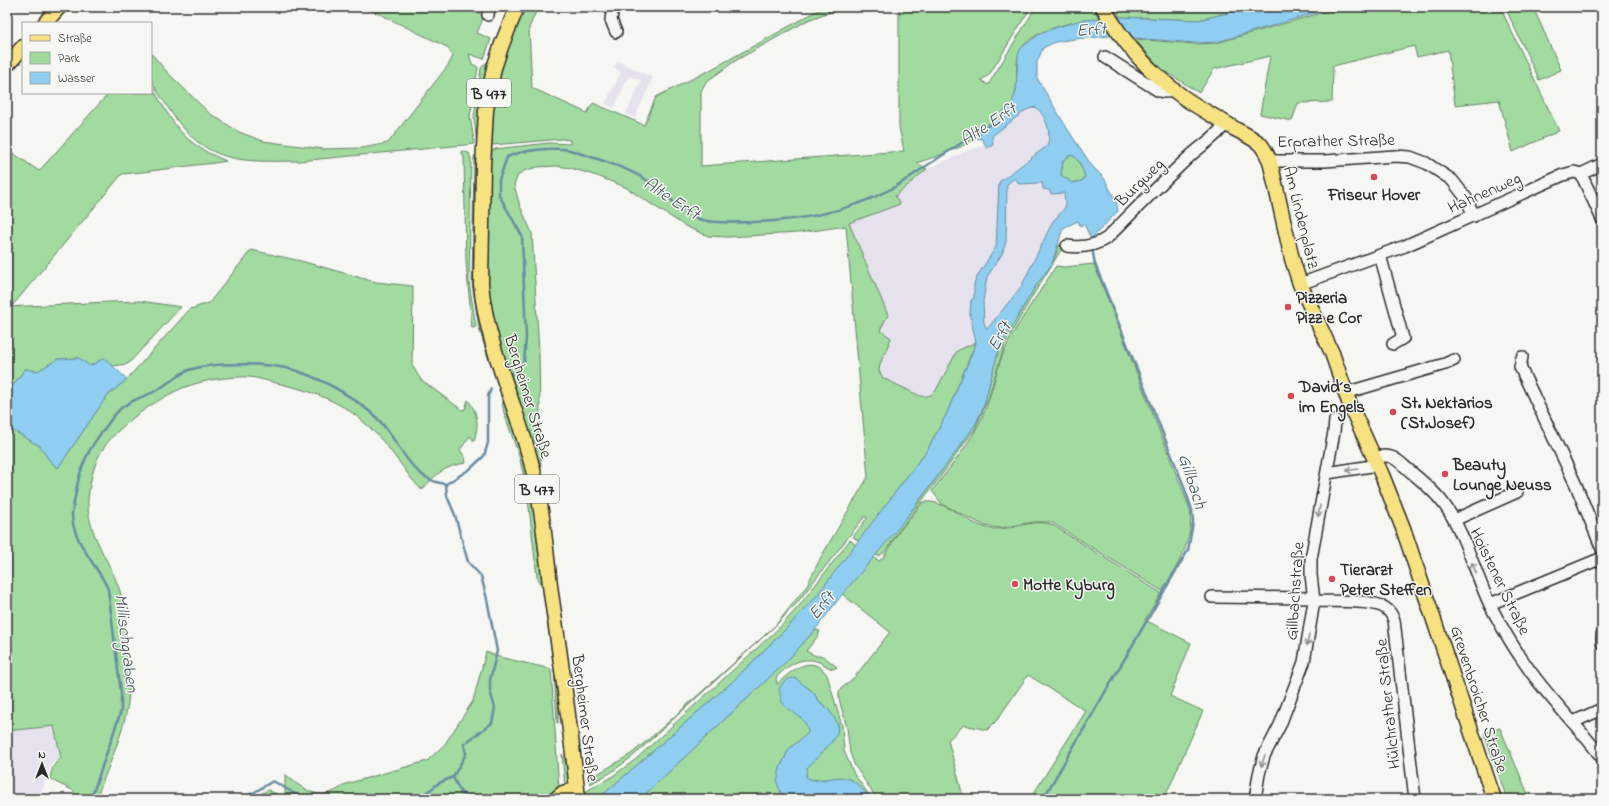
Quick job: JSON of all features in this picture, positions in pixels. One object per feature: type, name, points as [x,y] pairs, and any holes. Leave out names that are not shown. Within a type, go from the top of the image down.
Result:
[{"type":"main road","points":[[46,22],[59,7]]},
{"type":"main road","name":"Bergheimer Straße","points":[[517,7],[494,68],[486,110],[483,166],[481,284],[491,336],[528,453],[537,491],[578,794]]},
{"type":"main road","name":"Erprather Straße","points":[[1104,9],[1128,45],[1149,68],[1172,89],[1185,98],[1257,142],[1264,150],[1270,161]]},
{"type":"main road","points":[[7,65],[22,48]]},
{"type":"main road","name":"Am Lindenplatz","points":[[1270,161],[1292,259],[1300,284],[1332,354],[1345,393],[1401,522],[1431,610]]},
{"type":"main road","name":"Grevenbroicher Straße","points":[[1431,610],[1494,799]]},
{"type":"main road","points":[[556,799],[563,793],[578,794]]},
{"type":"street","points":[[613,7],[611,20],[616,32]]},
{"type":"street","name":"Erprather Straße","points":[[1105,57],[1159,91],[1166,92],[1172,89]]},
{"type":"street","name":"Burgweg","points":[[1067,246],[1087,246],[1099,243],[1107,238],[1195,151],[1217,135],[1226,123]]},
{"type":"street","name":"Erprather Straße","points":[[1270,161],[1319,162],[1395,156],[1410,157],[1426,163],[1452,180],[1466,198],[1474,216]]},
{"type":"street","name":"Hahnenweg","points":[[1300,284],[1405,246],[1564,175],[1574,172],[1581,174],[1602,164]]},
{"type":"street","points":[[1581,174],[1602,219]]},
{"type":"street","points":[[1380,255],[1403,338],[1393,344]]},
{"type":"street","points":[[1522,357],[1520,367],[1576,485],[1602,549]]},
{"type":"street","points":[[1345,393],[1445,364],[1454,360]]},
{"type":"street","name":"Gillbachstraße","points":[[1255,799],[1259,774],[1264,756],[1280,725],[1304,662],[1313,600],[1311,559],[1335,420]]},
{"type":"street","name":"Hoistener Straße","points":[[1376,462],[1388,455],[1399,462],[1431,489],[1442,501],[1454,520],[1490,604],[1525,664],[1602,758]]},
{"type":"street","points":[[1327,473],[1376,462]]},
{"type":"street","points":[[1454,520],[1518,492]]},
{"type":"street","points":[[1490,604],[1602,558]]},
{"type":"street","points":[[1212,597],[1313,600]]},
{"type":"street","name":"Hülchrather Straße","points":[[1313,600],[1372,603],[1385,608],[1391,613],[1394,620],[1414,799]]},
{"type":"street","points":[[1602,635],[1602,642]]},
{"type":"street","points":[[1573,722],[1602,709]]},
{"type":"shaded area","points":[[618,61],[653,78],[635,118],[626,114],[641,81],[629,76],[614,108],[605,104],[621,72],[614,68]]},
{"type":"shaded area","points":[[1035,107],[1040,110],[1049,129],[1049,141],[1047,146],[1012,171],[1019,184],[1043,183],[1050,192],[1064,193],[1065,208],[1053,221],[1021,287],[976,342],[957,351],[935,392],[930,396],[920,396],[883,378],[879,371],[884,353],[880,330],[888,315],[849,223],[900,204],[895,196],[927,169],[969,150],[986,145],[987,148],[993,145],[992,136],[1026,110]]},
{"type":"shaded area","points":[[54,726],[61,759],[52,762],[39,799],[27,797],[26,799],[7,799],[7,731]]},
{"type":"green space","points":[[365,7],[469,7],[484,16],[477,33],[491,39],[484,59],[469,54],[472,64],[478,67],[470,117],[474,144],[299,161],[258,161],[225,156],[210,150],[182,127],[152,81],[152,54],[167,72],[209,113],[239,132],[263,141],[323,149],[363,148],[388,143],[449,64],[453,56],[447,47]]},
{"type":"green space","points":[[510,7],[477,145],[474,117],[481,68],[491,58]]},
{"type":"green space","points":[[522,7],[538,7],[529,28],[532,88],[587,113],[593,103],[644,125],[656,97],[712,69],[824,7],[854,7],[824,14],[808,20],[735,61],[706,82],[701,91],[701,166],[904,151],[899,127],[899,7],[1031,7],[989,75],[981,80],[988,85],[1036,7],[1093,7],[1099,19],[1052,28],[1040,33],[1030,40],[1022,47],[1018,57],[1016,91],[1013,102],[1010,106],[976,138],[962,146],[917,163],[927,169],[895,196],[900,204],[849,223],[888,315],[880,330],[891,338],[880,364],[879,371],[883,378],[920,396],[930,395],[935,392],[957,351],[976,342],[947,413],[928,449],[859,541],[853,537],[867,518],[865,516],[796,604],[775,626],[806,587],[821,557],[868,477],[846,226],[798,233],[727,237],[708,236],[685,226],[625,187],[597,176],[571,168],[556,166],[537,167],[524,171],[518,175],[514,185],[520,206],[532,233],[539,352],[541,478],[489,314],[485,250],[490,153],[495,149],[549,143],[570,144],[570,140],[562,139],[492,145],[489,142],[494,94],[501,61]]},
{"type":"green space","points":[[1114,7],[1251,7],[1199,20],[1120,17]]},
{"type":"green space","points":[[1342,7],[1500,7],[1559,131],[1513,152],[1499,100],[1455,105],[1448,50],[1417,57],[1414,46],[1333,66],[1332,102],[1298,103],[1292,121],[1260,114],[1270,56],[1214,69],[1199,93],[1159,67],[1135,39],[1195,44],[1216,43]]},
{"type":"green space","points":[[1505,7],[1533,7],[1561,70],[1539,80]]},
{"type":"green space","points":[[152,87],[169,116],[186,138],[209,153],[226,161],[122,174],[13,305],[7,305],[7,155],[10,151],[39,171],[108,94],[152,94]]},
{"type":"green space","points":[[461,151],[469,153],[471,159],[469,282],[476,327],[472,328],[466,262],[464,157]]},
{"type":"green space","points":[[475,155],[478,157],[491,359],[489,361],[479,328],[472,283]]},
{"type":"green space","points":[[1071,155],[1078,161],[1085,176],[1082,181],[1072,183],[1061,175],[1063,160]]},
{"type":"green space","points":[[1059,245],[1063,247],[1005,344],[988,399],[975,429],[898,532],[885,552],[879,556],[875,555],[917,504],[975,425],[983,408],[997,356],[1002,344],[1035,287],[1052,264]]},
{"type":"green space","points":[[251,250],[301,261],[376,282],[413,286],[412,365],[421,380],[462,410],[465,409],[468,400],[476,414],[477,419],[477,430],[474,441],[470,436],[460,450],[465,457],[466,463],[452,466],[441,472],[422,490],[376,434],[353,413],[328,399],[304,390],[250,377],[232,377],[212,380],[184,387],[155,402],[124,425],[107,443],[98,457],[92,475],[88,499],[88,511],[95,535],[116,580],[123,604],[129,680],[128,703],[119,738],[96,799],[74,799],[74,791],[50,778],[53,767],[61,758],[54,726],[7,731],[7,427],[40,446],[49,460],[58,468],[107,396],[127,379],[191,308],[196,309],[196,307],[209,303]]},
{"type":"green space","points":[[1094,264],[1190,509],[1190,531],[1184,552],[1162,591],[1051,522],[1034,522],[1000,528],[985,526],[942,504],[932,491],[960,454],[978,425],[983,415],[1000,361],[1008,343],[1056,266],[1064,267]]},
{"type":"green space","points":[[140,301],[181,307],[128,364],[113,366],[104,358],[90,366],[79,358],[58,359],[38,371],[25,369],[7,394],[7,307]]},
{"type":"green space","points":[[493,370],[496,370],[530,472],[555,659],[553,662],[543,589],[537,577],[527,490],[519,456],[504,413],[500,390]]},
{"type":"green space","points":[[923,502],[940,504],[987,528],[1002,529],[1035,523],[1051,524],[1161,593],[1145,620],[1191,643],[1170,696],[1203,711],[1164,799],[1030,799],[1086,711],[1028,675],[997,720],[987,730],[964,725],[948,740],[963,796],[961,799],[877,799],[855,766],[850,753],[847,728],[839,699],[839,692],[853,679],[890,632],[842,594],[873,557],[879,561],[884,557],[898,533]]},
{"type":"green space","points":[[850,540],[856,545],[815,598],[731,683],[598,799],[585,799],[585,792],[613,776],[636,759],[779,628],[799,606]]},
{"type":"green space","points":[[775,626],[632,757],[610,773],[590,784],[589,779],[631,754]]},
{"type":"green space","points":[[815,630],[820,631],[818,636],[806,651],[816,656],[823,656],[837,667],[833,669],[813,660],[801,661],[785,669],[776,678],[777,684],[795,669],[808,664],[821,668],[827,675],[842,726],[844,751],[854,774],[872,799],[869,799],[863,790],[858,786],[823,779],[811,780],[806,777],[807,768],[831,743],[837,734],[838,724],[829,710],[806,686],[790,709],[807,725],[809,733],[789,749],[780,768],[783,798],[785,799],[640,799],[786,662]]},
{"type":"green space","points":[[486,652],[499,657],[551,669],[559,791],[551,799],[454,799],[446,797],[440,799],[251,799],[268,790],[285,798],[285,774],[307,790],[321,794],[337,790],[346,784],[427,761],[445,744],[473,701]]},
{"type":"green space","points":[[554,670],[557,671],[559,680],[558,723],[557,723]]},
{"type":"green space","points":[[1500,728],[1530,799],[1507,799],[1484,733]]},
{"type":"green space","points":[[562,754],[567,765],[570,780],[565,786]]},
{"type":"water","name":"Erft","points":[[1251,7],[1335,7],[1217,42],[1195,43],[1110,36],[1055,42],[1043,48],[1037,62],[1037,78],[1068,130],[1092,166],[1104,178],[1116,201],[1118,211],[1091,239],[1084,224],[1080,226],[1078,221],[1063,228],[1052,264],[1035,287],[1002,344],[997,356],[983,408],[975,425],[896,531],[841,596],[815,630],[786,662],[640,799],[598,799],[731,683],[786,629],[815,598],[928,449],[947,413],[976,343],[970,314],[971,300],[974,298],[974,284],[978,275],[996,247],[999,182],[1047,146],[1049,136],[1047,125],[1042,114],[1035,107],[1026,110],[992,136],[993,145],[987,148],[982,139],[976,138],[1012,103],[1016,91],[1018,55],[1021,48],[1042,32],[1081,20],[1120,17],[1199,20]],"holes":[[[1071,155],[1076,158],[1085,176],[1082,181],[1072,183],[1061,175],[1063,160]],[[1015,178],[1019,184],[1042,183],[1043,189],[1049,190],[1051,194],[1064,193],[1065,208],[1053,221],[1021,287],[987,329],[984,323],[983,301],[987,277],[1002,254],[1006,242],[1007,184]]]},
{"type":"water","points":[[79,358],[90,366],[104,358],[127,379],[107,396],[58,468],[49,460],[40,446],[7,427],[7,394],[25,369],[38,371],[58,359]]},
{"type":"water","points":[[795,678],[813,692],[818,700],[829,710],[838,724],[837,734],[831,743],[807,768],[806,777],[812,780],[837,777],[850,780],[857,784],[867,794],[869,799],[783,798],[777,783],[780,768],[789,749],[808,733],[807,726],[801,718],[785,707],[782,702],[779,689],[780,687],[783,682]]},
{"type":"waterway","name":"Alte Erft","points":[[513,373],[524,362],[526,338],[522,236],[499,195],[499,180],[507,157],[538,150],[570,150],[630,171],[648,181],[675,203],[702,220],[721,222],[789,220],[842,209],[875,197],[902,183],[928,164],[992,123]]},
{"type":"waterway","name":"Gillbach","points":[[1043,799],[1188,550],[1193,522],[1192,510],[1183,484],[1095,264],[1092,248]]},
{"type":"waterway","name":"Millischgraben","points":[[91,799],[121,711],[121,693],[108,589],[76,535],[72,513],[82,466],[95,441],[123,406],[154,392],[177,376],[189,370],[200,367],[245,364],[289,369],[321,381],[341,391],[360,404],[377,418],[385,427],[414,468],[423,476],[446,484]]},
{"type":"waterway","name":"Alte Erft","points":[[446,484],[470,469],[484,456],[488,443],[488,396],[491,389]]},
{"type":"waterway","points":[[424,799],[425,794],[439,783],[453,777],[466,754],[464,744],[492,723],[495,708],[490,691],[490,680],[497,651],[487,599],[481,576],[468,562],[455,515],[447,496],[446,484]]},
{"type":"waterway","points":[[453,777],[461,793],[472,799]]},
{"type":"waterway","points":[[243,799],[273,781],[304,799]]},
{"type":"place","name":"Friseur Hover","points":[[1374,177]]},
{"type":"place","name":"Pizzeria Pizz e Cor","points":[[1288,307]]},
{"type":"place","name":"David´s im Engels","points":[[1291,396]]},
{"type":"place","name":"St. Nektarios (St.Josef)","points":[[1393,412]]},
{"type":"place","name":"Beauty Lounge Neuss","points":[[1445,474]]},
{"type":"place","name":"Tierarzt Peter Steffen","points":[[1332,579]]},
{"type":"place","name":"Motte Kyburg","points":[[1015,584]]}]
